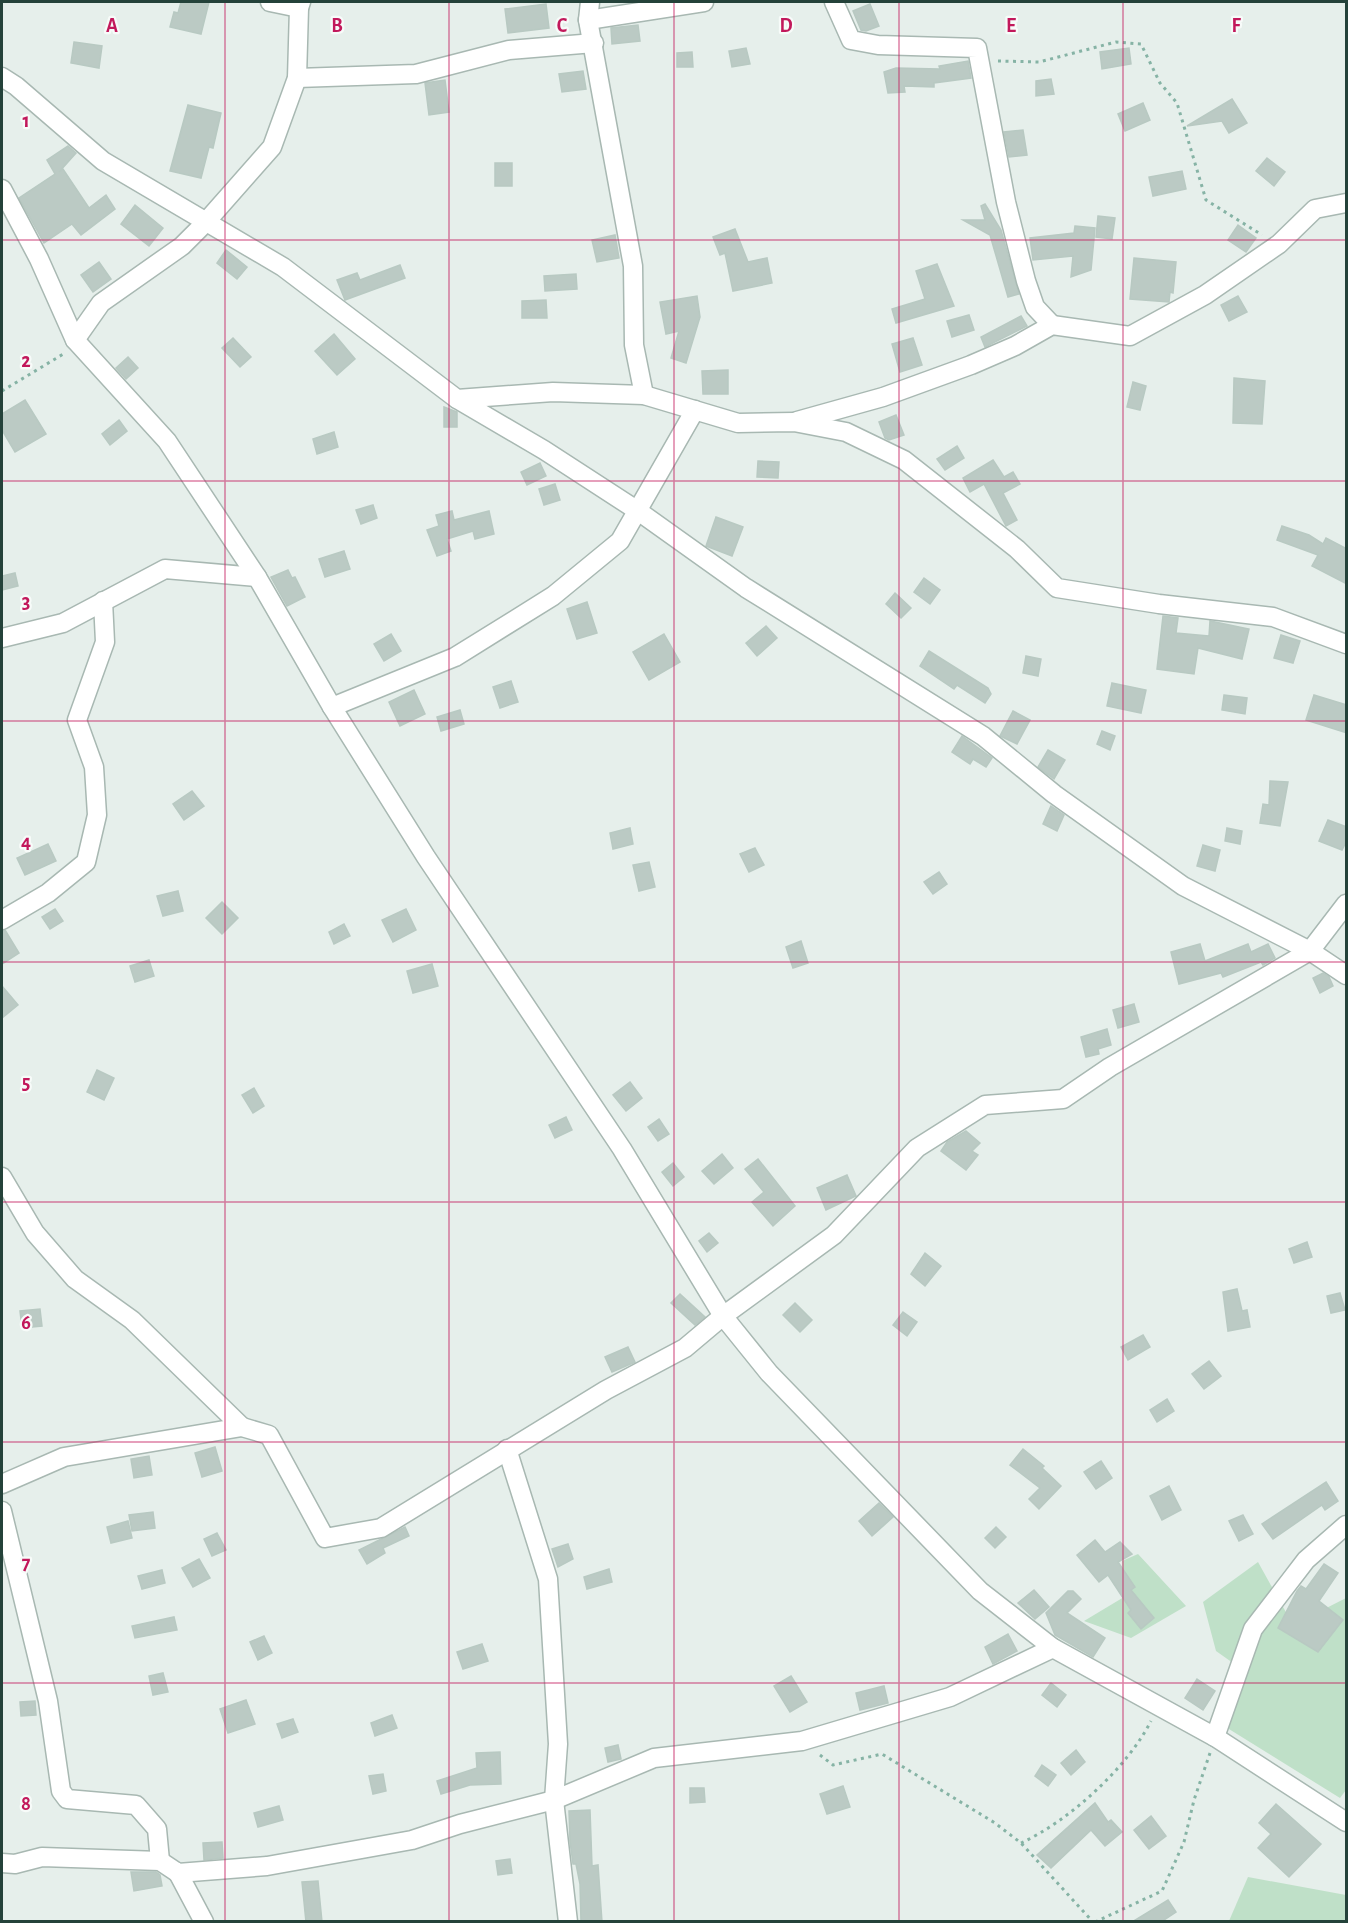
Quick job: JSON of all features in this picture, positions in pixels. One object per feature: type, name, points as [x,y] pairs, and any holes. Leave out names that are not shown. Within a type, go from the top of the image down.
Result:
[{"type":"street","points":[[77,342],[101,303],[182,246],[272,147],[297,78],[300,5],[270,2]]},
{"type":"street","points":[[644,395],[634,345],[633,266],[589,11],[704,2]]},
{"type":"street","points":[[834,2],[851,40],[878,45],[977,48],[1006,202],[1026,281],[1035,307],[1052,326]]},
{"type":"street","points":[[297,78],[416,74],[508,50],[594,43]]},
{"type":"street","points":[[2,77],[16,86],[103,161],[283,267],[457,399],[544,450],[638,511],[746,588],[983,736],[1054,794],[1183,886],[1310,951],[1347,975]]},
{"type":"street","points":[[2,189],[39,259],[77,342],[167,441],[257,577],[332,707],[426,857],[622,1149],[723,1316],[769,1373],[980,1591],[1053,1648],[1215,1737],[1347,1822]]},
{"type":"street","points":[[794,422],[883,396],[971,365],[1015,346],[1052,326],[1130,336],[1205,295],[1279,244],[1315,209],[1347,202]]},
{"type":"street","points":[[457,399],[553,392],[644,395],[738,423],[794,422],[846,432],[904,460],[1017,549],[1057,588],[1159,604],[1273,617],[1347,644]]},
{"type":"street","points":[[332,707],[455,657],[553,596],[620,541],[695,410]]},
{"type":"street","points":[[2,638],[63,623],[165,569],[257,577]]},
{"type":"street","points":[[2,920],[48,893],[86,862],[97,815],[94,767],[77,720],[105,642],[103,600]]},
{"type":"street","points":[[2,1484],[64,1457],[242,1427],[269,1435],[325,1538],[381,1528],[606,1390],[685,1348],[723,1316],[834,1235],[917,1148],[985,1105],[1063,1099],[1110,1067],[1310,951],[1347,903]]},
{"type":"street","points":[[2,1177],[35,1233],[75,1279],[132,1320],[242,1427]]},
{"type":"street","points":[[507,1449],[548,1579],[558,1744],[554,1800],[568,1922]]},
{"type":"street","points":[[2,1511],[48,1701],[61,1791],[67,1799],[136,1805],[157,1829],[160,1861]]},
{"type":"street","points":[[1215,1737],[1253,1629],[1306,1560],[1347,1525]]},
{"type":"street","points":[[178,1873],[267,1866],[412,1840],[460,1824],[554,1800],[654,1758],[802,1741],[950,1697],[1053,1648]]},
{"type":"street","points":[[2,1863],[15,1864],[42,1857],[160,1861],[178,1873],[204,1922]]},
{"type":"path","points":[[980,60],[1039,62],[1116,42],[1142,44],[1160,83],[1177,103],[1206,201],[1279,244]]},
{"type":"path","points":[[2,391],[77,342]]},
{"type":"path","points":[[1021,1843],[1038,1835],[1074,1810],[1124,1762],[1143,1738],[1159,1707]]},
{"type":"path","points":[[802,1741],[833,1765],[882,1754],[995,1823],[1021,1843],[1094,1922],[1162,1891],[1184,1842],[1194,1800],[1215,1737]]},
{"type":"green space","points":[[1138,1554],[1186,1606],[1131,1638],[1084,1621],[1124,1597],[1122,1561]]},
{"type":"green space","points":[[1258,1562],[1293,1625],[1346,1598],[1346,1790],[1340,1798],[1216,1721],[1233,1663],[1216,1651],[1203,1602]]},
{"type":"green space","points":[[1248,1877],[1346,1895],[1346,1921],[1229,1921]]},
{"type":"building","points":[[181,2],[209,2],[201,34],[170,27],[174,12],[178,13]]},
{"type":"building","points":[[546,4],[549,28],[508,33],[505,9]]},
{"type":"building","points":[[870,4],[879,26],[866,31],[861,30],[853,11]]},
{"type":"building","points":[[638,25],[640,41],[612,44],[611,28]]},
{"type":"building","points":[[74,42],[102,46],[99,68],[71,63]]},
{"type":"building","points":[[746,48],[750,64],[732,67],[729,51]]},
{"type":"building","points":[[1129,48],[1131,64],[1102,69],[1100,52]]},
{"type":"building","points":[[692,52],[693,67],[677,67],[677,53]]},
{"type":"building","points":[[968,61],[971,78],[934,83],[934,87],[904,86],[905,92],[888,93],[884,72],[896,68],[940,69],[939,66]]},
{"type":"building","points":[[583,71],[586,89],[562,92],[559,74]]},
{"type":"building","points":[[1051,79],[1054,94],[1036,96],[1036,81]]},
{"type":"building","points":[[445,80],[449,112],[429,115],[425,83]]},
{"type":"building","points":[[1232,99],[1247,123],[1229,133],[1222,121],[1187,126]]},
{"type":"building","points":[[1143,103],[1150,120],[1125,131],[1118,114]]},
{"type":"building","points":[[188,105],[221,113],[213,148],[209,147],[201,178],[170,171]]},
{"type":"building","points":[[1023,130],[1027,155],[1009,157],[1004,132]]},
{"type":"building","points":[[68,146],[76,153],[59,172],[63,169],[89,208],[106,195],[115,209],[81,235],[72,224],[44,243],[19,198],[55,174],[47,160]]},
{"type":"building","points":[[1267,158],[1285,172],[1274,186],[1256,171]]},
{"type":"building","points":[[495,163],[512,163],[512,186],[495,186]]},
{"type":"building","points":[[1182,171],[1186,189],[1153,196],[1149,177]]},
{"type":"building","points":[[985,204],[1001,230],[1019,294],[1008,297],[990,235],[963,220],[985,220],[981,206]]},
{"type":"building","points":[[135,205],[163,228],[149,246],[121,224]]},
{"type":"building","points":[[1098,216],[1115,218],[1112,239],[1096,237]]},
{"type":"building","points":[[1238,225],[1256,238],[1246,252],[1228,240]]},
{"type":"building","points":[[1075,226],[1095,228],[1091,270],[1071,277],[1073,256],[1033,260],[1030,238],[1074,233]]},
{"type":"building","points":[[735,229],[748,262],[767,258],[772,283],[733,291],[725,253],[720,255],[713,237]]},
{"type":"building","points":[[615,235],[619,258],[597,262],[592,240]]},
{"type":"building","points":[[226,250],[247,267],[237,279],[217,263]]},
{"type":"building","points":[[1134,258],[1176,262],[1173,293],[1170,292],[1169,302],[1130,299]]},
{"type":"building","points":[[99,262],[111,279],[93,292],[81,275]]},
{"type":"building","points":[[937,264],[954,306],[896,323],[892,309],[925,299],[916,271]]},
{"type":"building","points":[[400,265],[405,278],[345,300],[337,280],[357,273],[360,280]]},
{"type":"building","points":[[576,274],[577,289],[545,291],[544,276]]},
{"type":"building","points":[[697,296],[700,317],[686,363],[671,358],[679,331],[666,334],[660,302]]},
{"type":"building","points":[[1238,296],[1247,312],[1229,321],[1221,305]]},
{"type":"building","points":[[546,300],[547,318],[522,318],[522,301]]},
{"type":"building","points":[[969,315],[974,330],[952,337],[947,321]]},
{"type":"building","points":[[1021,316],[1027,326],[985,347],[981,337]]},
{"type":"building","points":[[334,334],[355,359],[337,375],[315,351]]},
{"type":"building","points":[[233,338],[251,357],[240,367],[222,348]]},
{"type":"building","points":[[913,338],[922,365],[900,372],[892,344]]},
{"type":"building","points":[[128,357],[138,368],[126,379],[116,368]]},
{"type":"building","points":[[728,370],[728,394],[703,394],[702,371]]},
{"type":"building","points":[[1234,378],[1265,381],[1262,424],[1233,423]]},
{"type":"building","points":[[1133,382],[1146,386],[1140,410],[1127,407]]},
{"type":"building","points":[[25,400],[46,434],[15,452],[2,430],[2,414]]},
{"type":"building","points":[[444,407],[457,412],[457,427],[444,427]]},
{"type":"building","points":[[896,415],[904,435],[889,440],[885,438],[879,422]]},
{"type":"building","points":[[119,420],[127,431],[110,445],[102,434]]},
{"type":"building","points":[[334,432],[338,447],[317,454],[313,439]]},
{"type":"building","points":[[957,446],[964,458],[945,470],[937,459]]},
{"type":"building","points":[[993,460],[1004,477],[1013,472],[1020,484],[1003,493],[1017,520],[1006,526],[984,484],[970,492],[963,478]]},
{"type":"building","points":[[758,461],[779,462],[778,478],[757,477]]},
{"type":"building","points":[[540,463],[546,476],[527,485],[521,472]]},
{"type":"building","points":[[555,484],[560,500],[544,505],[539,489]]},
{"type":"building","points":[[373,505],[377,518],[361,524],[356,510]]},
{"type":"building","points":[[452,511],[454,520],[489,511],[494,534],[475,539],[473,531],[447,539],[451,551],[437,556],[427,530],[439,526],[436,515]]},
{"type":"building","points":[[716,517],[743,527],[732,556],[706,546]]},
{"type":"building","points":[[1282,526],[1309,535],[1323,544],[1326,538],[1347,549],[1347,584],[1312,566],[1318,555],[1277,540]]},
{"type":"building","points":[[344,551],[350,569],[325,577],[319,559]]},
{"type":"building","points":[[288,570],[292,578],[295,577],[305,597],[287,606],[271,577]]},
{"type":"building","points":[[15,573],[18,586],[2,590],[2,576]]},
{"type":"building","points":[[924,578],[940,590],[930,604],[914,592]]},
{"type":"building","points":[[895,593],[911,608],[901,618],[886,604]]},
{"type":"building","points":[[587,602],[597,633],[577,639],[567,609]]},
{"type":"building","points":[[1163,616],[1178,618],[1176,633],[1209,636],[1210,621],[1249,629],[1242,659],[1198,648],[1194,674],[1157,669]]},
{"type":"building","points":[[766,626],[777,638],[757,656],[746,643]]},
{"type":"building","points":[[391,634],[401,651],[384,661],[374,644]]},
{"type":"building","points":[[664,634],[680,662],[649,680],[633,652]]},
{"type":"building","points":[[1281,635],[1300,641],[1293,663],[1274,658]]},
{"type":"building","points":[[929,651],[988,688],[991,694],[985,703],[957,685],[954,689],[920,666]]},
{"type":"building","points":[[1026,656],[1041,659],[1038,676],[1023,673]]},
{"type":"building","points":[[511,681],[518,702],[500,708],[493,687]]},
{"type":"building","points":[[1112,683],[1146,690],[1141,713],[1107,706]]},
{"type":"building","points":[[414,690],[425,714],[400,726],[389,702]]},
{"type":"building","points":[[1224,695],[1247,698],[1245,714],[1222,710]]},
{"type":"building","points":[[1314,695],[1347,705],[1347,733],[1306,720]]},
{"type":"building","points":[[460,710],[464,724],[441,731],[437,717]]},
{"type":"building","points":[[1013,711],[1030,720],[1017,744],[1000,736]]},
{"type":"building","points":[[1102,731],[1115,736],[1110,750],[1097,744]]},
{"type":"building","points":[[962,736],[992,758],[986,767],[973,759],[970,764],[952,752]]},
{"type":"building","points":[[1048,750],[1065,760],[1054,779],[1038,767]]},
{"type":"building","points":[[1270,781],[1288,782],[1280,826],[1260,823],[1263,804],[1269,805]]},
{"type":"building","points":[[192,791],[204,806],[184,820],[173,804]]},
{"type":"building","points":[[1051,806],[1064,815],[1057,831],[1043,824]]},
{"type":"building","points":[[1328,820],[1347,827],[1347,840],[1342,850],[1319,841]]},
{"type":"building","points":[[630,828],[633,844],[613,849],[610,833]]},
{"type":"building","points":[[1227,828],[1242,831],[1240,844],[1225,841]]},
{"type":"building","points":[[48,844],[56,861],[25,875],[17,858]]},
{"type":"building","points":[[1203,845],[1220,850],[1215,871],[1197,866]]},
{"type":"building","points":[[755,848],[764,865],[749,872],[740,854]]},
{"type":"building","points":[[649,862],[655,887],[639,891],[633,865]]},
{"type":"building","points":[[939,872],[947,884],[933,894],[924,882]]},
{"type":"building","points":[[178,891],[183,911],[163,916],[157,896]]},
{"type":"building","points":[[222,902],[238,918],[222,934],[206,918]]},
{"type":"building","points":[[55,909],[63,921],[50,929],[42,917]]},
{"type":"building","points":[[406,909],[416,930],[393,942],[382,920]]},
{"type":"building","points":[[344,924],[350,936],[334,944],[329,932]]},
{"type":"building","points":[[5,930],[19,953],[2,964],[2,931]]},
{"type":"building","points":[[801,941],[808,963],[793,968],[786,947]]},
{"type":"building","points":[[1200,944],[1205,961],[1248,944],[1251,952],[1268,944],[1275,958],[1263,965],[1261,962],[1223,977],[1221,973],[1179,984],[1171,952]]},
{"type":"building","points":[[149,960],[154,976],[135,982],[130,966]]},
{"type":"building","points":[[432,964],[438,986],[413,993],[407,971]]},
{"type":"building","points":[[1323,973],[1329,977],[1333,986],[1320,993],[1313,978]]},
{"type":"building","points":[[2,986],[18,1005],[2,1018]]},
{"type":"building","points":[[1134,1004],[1139,1022],[1118,1028],[1113,1010]]},
{"type":"building","points":[[1107,1029],[1111,1045],[1098,1049],[1099,1054],[1086,1057],[1081,1037]]},
{"type":"building","points":[[97,1070],[114,1078],[104,1100],[87,1092]]},
{"type":"building","points":[[630,1082],[642,1098],[626,1111],[613,1095]]},
{"type":"building","points":[[254,1088],[264,1106],[253,1113],[242,1095]]},
{"type":"building","points":[[566,1117],[572,1130],[555,1138],[549,1125]]},
{"type":"building","points":[[659,1119],[669,1134],[658,1141],[648,1127]]},
{"type":"building","points":[[966,1131],[980,1143],[972,1151],[978,1155],[966,1170],[941,1151],[947,1142]]},
{"type":"building","points":[[722,1154],[733,1168],[714,1184],[702,1171]]},
{"type":"building","points":[[758,1159],[795,1206],[773,1226],[752,1202],[764,1192],[745,1169]]},
{"type":"building","points":[[673,1163],[684,1177],[673,1186],[662,1172]]},
{"type":"building","points":[[847,1175],[856,1196],[826,1210],[817,1188]]},
{"type":"building","points":[[709,1233],[718,1243],[707,1252],[699,1241]]},
{"type":"building","points":[[1307,1242],[1312,1257],[1294,1263],[1289,1249]]},
{"type":"building","points":[[925,1253],[941,1266],[925,1286],[911,1274]]},
{"type":"building","points":[[1237,1289],[1242,1311],[1247,1310],[1250,1327],[1228,1331],[1223,1292]]},
{"type":"building","points":[[1340,1293],[1345,1310],[1331,1313],[1327,1296]]},
{"type":"building","points":[[680,1294],[705,1317],[695,1325],[671,1303]]},
{"type":"building","points":[[795,1303],[812,1320],[800,1332],[783,1315]]},
{"type":"building","points":[[40,1309],[42,1326],[22,1328],[20,1311]]},
{"type":"building","points":[[903,1312],[917,1322],[907,1336],[893,1325]]},
{"type":"building","points":[[1143,1335],[1150,1347],[1128,1360],[1121,1347]]},
{"type":"building","points":[[628,1347],[635,1362],[612,1372],[605,1357]]},
{"type":"building","points":[[1209,1361],[1221,1376],[1204,1389],[1192,1374]]},
{"type":"building","points":[[1167,1399],[1174,1411],[1157,1422],[1150,1410]]},
{"type":"building","points":[[215,1447],[222,1471],[202,1477],[195,1453]]},
{"type":"building","points":[[1023,1449],[1044,1466],[1042,1468],[1061,1486],[1039,1509],[1029,1499],[1040,1488],[1010,1465]]},
{"type":"building","points":[[149,1456],[152,1475],[134,1478],[131,1459]]},
{"type":"building","points":[[1101,1461],[1112,1478],[1096,1489],[1084,1472]]},
{"type":"building","points":[[1326,1482],[1338,1501],[1325,1510],[1322,1505],[1273,1539],[1262,1524]]},
{"type":"building","points":[[1169,1486],[1181,1510],[1162,1520],[1150,1496]]},
{"type":"building","points":[[879,1503],[893,1517],[872,1536],[859,1521]]},
{"type":"building","points":[[153,1512],[155,1528],[132,1531],[129,1515]]},
{"type":"building","points":[[1243,1515],[1253,1534],[1239,1541],[1229,1521]]},
{"type":"building","points":[[128,1521],[132,1538],[111,1543],[107,1527]]},
{"type":"building","points":[[405,1527],[409,1536],[383,1548],[385,1553],[367,1564],[359,1550]]},
{"type":"building","points":[[996,1527],[1006,1537],[995,1548],[985,1538]]},
{"type":"building","points":[[217,1533],[226,1550],[212,1556],[204,1539]]},
{"type":"building","points":[[1095,1540],[1105,1552],[1120,1542],[1132,1554],[1118,1562],[1135,1587],[1131,1590],[1154,1618],[1141,1629],[1128,1613],[1131,1610],[1108,1575],[1099,1582],[1077,1555]]},
{"type":"building","points":[[568,1544],[573,1559],[558,1567],[552,1549]]},
{"type":"building","points":[[199,1559],[210,1578],[193,1587],[182,1568]]},
{"type":"building","points":[[1324,1564],[1338,1573],[1319,1601],[1343,1620],[1318,1652],[1278,1628],[1297,1591],[1301,1586],[1306,1589]]},
{"type":"building","points":[[609,1569],[612,1582],[587,1589],[584,1577]]},
{"type":"building","points":[[162,1570],[165,1583],[142,1589],[138,1576]]},
{"type":"building","points":[[1034,1590],[1049,1607],[1035,1619],[1018,1603]]},
{"type":"building","points":[[1068,1591],[1073,1591],[1081,1599],[1067,1613],[1105,1638],[1093,1657],[1055,1635],[1046,1613]]},
{"type":"building","points":[[174,1617],[177,1630],[135,1638],[132,1626]]},
{"type":"building","points":[[1008,1634],[1017,1651],[993,1664],[985,1647]]},
{"type":"building","points":[[264,1636],[272,1653],[258,1660],[250,1642]]},
{"type":"building","points":[[482,1644],[488,1661],[463,1669],[457,1652]]},
{"type":"building","points":[[163,1673],[168,1692],[153,1695],[149,1676]]},
{"type":"building","points":[[791,1676],[807,1702],[790,1712],[774,1686]]},
{"type":"building","points":[[1197,1679],[1215,1691],[1203,1710],[1185,1698]]},
{"type":"building","points":[[1051,1683],[1066,1695],[1057,1707],[1042,1695]]},
{"type":"building","points":[[884,1686],[888,1703],[860,1710],[856,1693]]},
{"type":"building","points":[[246,1700],[255,1724],[228,1733],[220,1709]]},
{"type":"building","points":[[35,1701],[36,1715],[21,1716],[20,1702]]},
{"type":"building","points":[[392,1715],[397,1728],[375,1736],[371,1723]]},
{"type":"building","points":[[293,1719],[298,1732],[282,1738],[277,1724]]},
{"type":"building","points":[[618,1745],[621,1759],[608,1762],[605,1748]]},
{"type":"building","points":[[1076,1750],[1085,1762],[1071,1775],[1061,1763]]},
{"type":"building","points":[[500,1752],[501,1784],[470,1785],[441,1794],[437,1781],[477,1768],[476,1753]]},
{"type":"building","points":[[1042,1765],[1056,1775],[1048,1786],[1035,1776]]},
{"type":"building","points":[[383,1774],[386,1791],[373,1794],[369,1776]]},
{"type":"building","points":[[843,1786],[850,1807],[827,1814],[820,1794]]},
{"type":"building","points":[[690,1788],[704,1788],[705,1802],[690,1803]]},
{"type":"building","points":[[1095,1803],[1108,1822],[1111,1820],[1122,1832],[1105,1846],[1091,1830],[1051,1868],[1037,1855]]},
{"type":"building","points":[[1276,1804],[1321,1844],[1289,1877],[1258,1848],[1271,1834],[1259,1823]]},
{"type":"building","points":[[279,1806],[283,1820],[258,1827],[254,1813]]},
{"type":"building","points":[[590,1810],[592,1866],[598,1865],[602,1922],[581,1922],[580,1884],[576,1864],[573,1864],[570,1841],[569,1811]]},
{"type":"building","points":[[1151,1816],[1166,1836],[1149,1849],[1134,1830]]},
{"type":"building","points":[[222,1842],[223,1858],[204,1860],[203,1843]]},
{"type":"building","points":[[510,1859],[512,1873],[498,1875],[496,1861]]},
{"type":"building","points":[[131,1872],[156,1872],[160,1875],[162,1886],[134,1891]]},
{"type":"building","points":[[318,1881],[322,1922],[306,1922],[302,1882]]},
{"type":"building","points":[[1168,1900],[1176,1912],[1161,1922],[1132,1922]]}]
